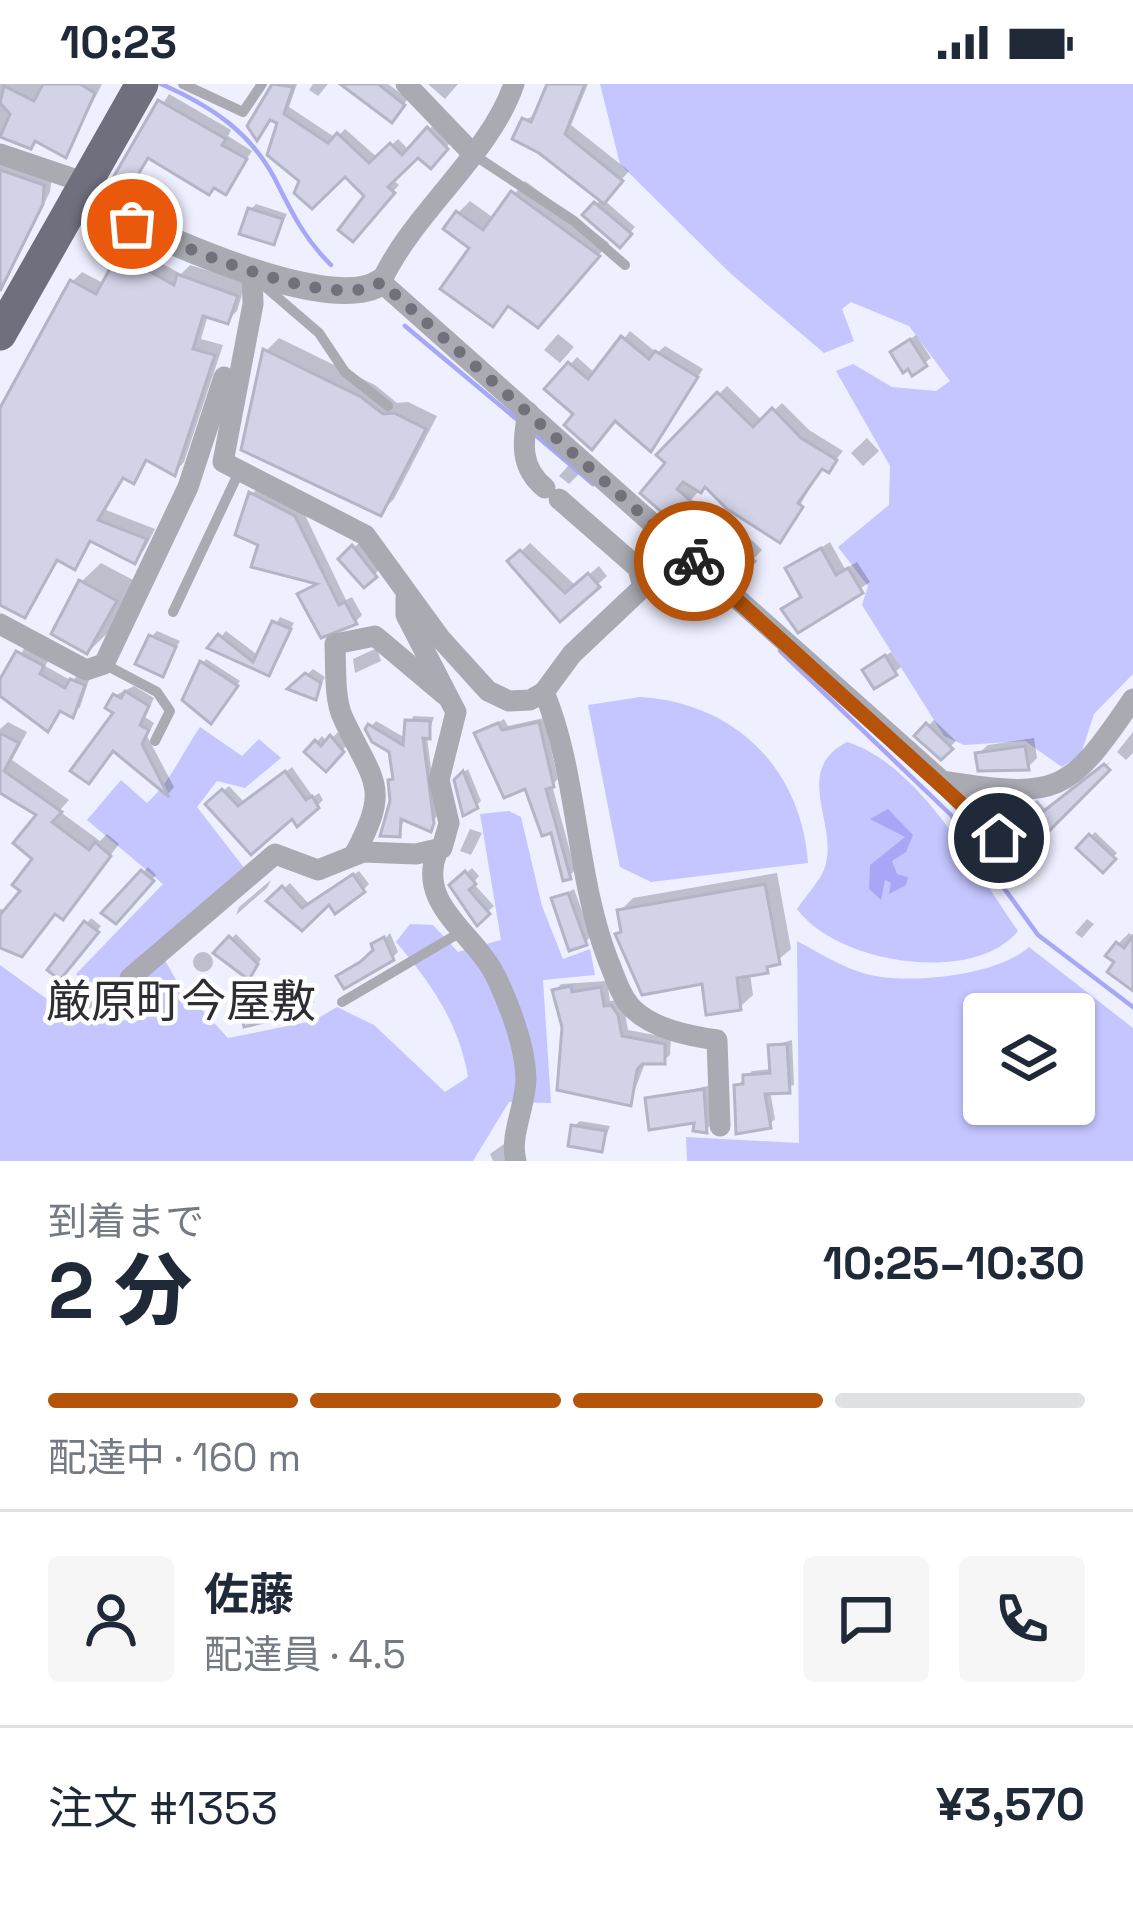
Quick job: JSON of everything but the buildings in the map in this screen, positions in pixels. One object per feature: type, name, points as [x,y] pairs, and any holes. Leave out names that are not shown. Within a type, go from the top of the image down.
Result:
[{"type":"main road","points":[[0,334],[136,87]]},
{"type":"street","points":[[406,84],[472,153]]},
{"type":"street","points":[[0,154],[252,273],[366,290],[381,282],[406,238],[506,106],[514,84]]},
{"type":"street","points":[[252,273],[253,304],[223,462],[365,535],[384,555],[406,598],[488,691],[520,702],[544,692],[572,654],[644,586],[638,568],[552,494],[525,459],[529,412]]},
{"type":"street","points":[[0,624],[86,670],[104,664],[188,487],[213,418],[252,273]]},
{"type":"street","points":[[381,282],[942,781],[1024,866]]},
{"type":"street","points":[[406,598],[406,615],[452,696],[457,727],[439,780],[448,834],[430,876],[433,897]]},
{"type":"street","points":[[130,978],[275,854],[318,870],[338,866],[354,855],[372,822],[377,781],[341,715],[335,644],[375,636],[440,694],[452,696]]},
{"type":"street","points":[[544,692],[591,915],[617,983],[624,1000],[648,1020],[683,1036],[717,1040],[720,1126]]},
{"type":"street","points":[[942,781],[1020,791],[1058,786],[1089,761],[1133,699]]},
{"type":"street","points":[[354,855],[437,852]]},
{"type":"street","points":[[397,854],[464,931],[496,978],[526,1078],[512,1148],[516,1161]]},
{"type":"lane","points":[[183,84],[243,112],[262,84]]},
{"type":"lane","points":[[472,153],[574,221],[625,265]]},
{"type":"lane","points":[[252,273],[284,308],[319,333],[345,372],[388,406]]},
{"type":"lane","points":[[173,613],[238,472]]},
{"type":"lane","points":[[104,664],[158,692],[170,711],[154,741]]},
{"type":"lane","points":[[342,1002],[464,931]]},
{"type":"shaded area","points":[[600,84],[1133,84],[1133,674],[1094,714],[1081,754],[1062,767],[1025,741],[964,745],[944,736],[862,605],[868,586],[838,547],[889,505],[890,466],[836,371],[853,364],[892,387],[936,391],[950,381],[909,326],[851,302],[842,309],[854,341],[824,353],[730,273],[620,164]]},
{"type":"shaded area","points":[[640,697],[705,712],[757,747],[792,798],[808,863],[651,882],[620,867],[588,705]]},
{"type":"shaded area","points":[[200,727],[242,756],[259,739],[281,758],[245,788],[217,781],[197,807],[245,869],[155,943],[179,985],[228,1038],[313,1021],[337,1007],[374,1025],[445,1092],[468,1077],[442,1005],[396,942],[410,924],[433,925],[458,952],[501,940],[480,814],[509,811],[521,817],[542,906],[563,959],[590,949],[595,975],[543,980],[551,1103],[509,1102],[473,1161],[0,1161],[0,965],[77,1021],[143,1020],[159,1004],[145,980],[88,986],[76,974],[163,884],[87,820],[121,780],[147,803]]},
{"type":"shaded area","points":[[847,742],[874,754],[922,796],[965,850],[1018,931],[997,948],[970,958],[905,961],[842,943],[816,928],[797,909],[824,870],[828,853],[820,800],[822,768],[830,754]]},
{"type":"shaded area","points":[[888,809],[913,835],[906,852],[892,861],[897,874],[908,877],[906,885],[889,894],[891,883],[885,880],[881,900],[869,889],[870,865],[905,837],[870,819]]},
{"type":"shaded area","points":[[797,941],[857,971],[905,978],[974,971],[1029,947],[1088,993],[963,993],[963,1125],[1095,1125],[1095,998],[1133,1028],[1133,1161],[687,1161],[686,1137],[799,1143]]},
{"type":"waterway","points":[[161,84],[196,101],[241,133],[265,162],[306,235],[331,265]]},
{"type":"waterway","points":[[405,326],[520,422]]},
{"type":"waterway","points":[[533,433],[593,484]]},
{"type":"waterway","points":[[780,651],[951,815],[1038,935],[1133,1007]]},
{"type":"way so far","points":[[132,224],[252,273],[346,289],[366,290],[381,282],[694,561]]},
{"type":"district","name":"厳原町今屋敷","points":[[181,1001]]},
{"type":"route","points":[[694,561],[942,781],[999,838]]}]
